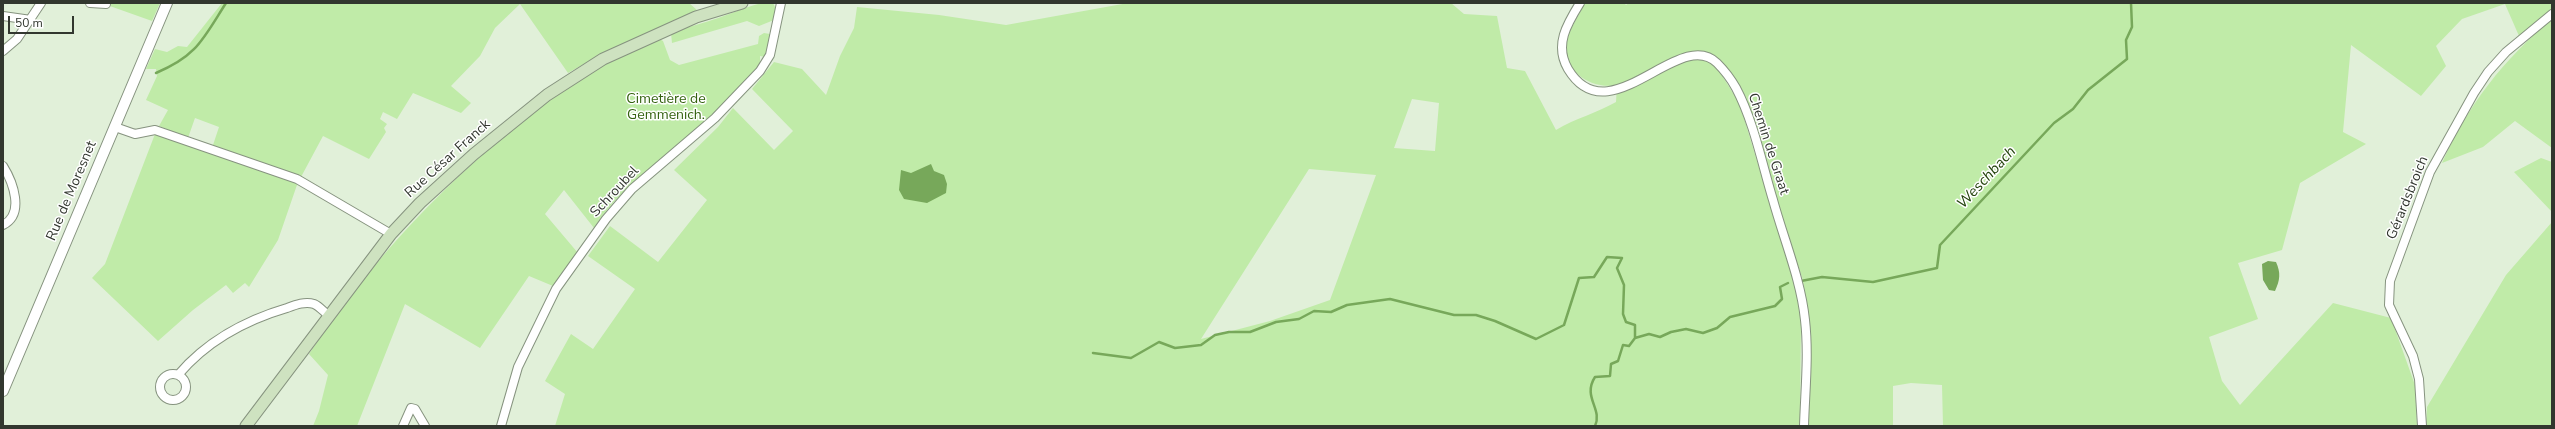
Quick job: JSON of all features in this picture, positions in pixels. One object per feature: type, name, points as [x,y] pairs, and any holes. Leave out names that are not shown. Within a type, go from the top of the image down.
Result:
[{"type":"main road","name":"Rue César Franck","points":[[246,426],[328,315],[391,234],[420,203],[474,154],[571,78],[603,59],[696,17],[742,3]]},
{"type":"street","points":[[3,51],[17,39],[41,3]]},
{"type":"street","points":[[90,3],[106,4]]},
{"type":"street","name":"Rue de Moresnet","points":[[3,391],[167,3]]},
{"type":"street","name":"Schroubel","points":[[501,426],[518,367],[556,289],[606,219],[632,189],[715,118],[760,71],[772,51],[781,3]]},
{"type":"street","name":"Chemin de Graat","points":[[1580,3],[1564,31],[1561,48],[1568,70],[1586,87],[1598,91],[1619,90],[1682,59],[1703,55],[1716,62],[1736,88],[1755,140],[1799,287],[1806,335],[1804,426]]},
{"type":"street","name":"Gérardsbroich","points":[[2422,426],[2419,379],[2412,356],[2389,305],[2390,281],[2430,172],[2474,93],[2501,57],[2516,42],[2552,14]]},
{"type":"street","points":[[3,16],[16,16],[31,20]]},
{"type":"street","points":[[114,127],[135,134],[155,130],[297,179],[391,234]]},
{"type":"street","points":[[3,166],[9,176],[16,200],[14,213],[8,223],[3,225]]},
{"type":"street","points":[[178,375],[191,360],[212,344],[242,325],[269,313],[305,303],[314,304],[328,315]]},
{"type":"street","points":[[403,426],[411,408],[415,409],[425,426]]},
{"type":"green space","points":[[108,3],[160,3],[152,21],[107,5]]},
{"type":"green space","points":[[222,3],[689,3],[697,10],[607,51],[568,73],[520,4],[495,28],[480,56],[451,86],[471,103],[461,113],[413,93],[397,119],[383,112],[380,119],[387,124],[384,128],[386,132],[369,159],[323,136],[301,177],[212,148],[219,127],[195,118],[188,138],[159,126],[168,110],[146,100],[157,76],[156,69],[146,69],[155,49],[167,52],[178,46],[187,47]]},
{"type":"green space","points":[[762,3],[773,3],[777,11],[774,20],[759,26],[747,21],[672,43],[671,33]]},
{"type":"green space","points":[[1128,3],[1451,3],[1464,14],[1497,16],[1507,68],[1525,71],[1556,130],[1616,102],[1617,85],[1599,85],[1590,82],[1575,71],[1570,64],[1567,55],[1567,39],[1583,3],[1624,3],[1626,5],[1629,3],[2552,3],[2552,11],[2519,36],[2505,4],[2462,19],[2436,46],[2446,66],[2421,96],[2351,45],[2343,132],[2366,144],[2300,183],[2282,250],[2238,263],[2258,319],[2209,337],[2222,381],[2240,405],[2333,303],[2391,318],[2415,385],[2417,426],[1943,426],[1942,385],[1911,383],[1893,386],[1893,426],[1807,426],[1809,332],[1808,314],[1802,277],[1729,71],[1723,77],[1738,101],[1744,118],[1797,293],[1801,316],[1800,426],[555,426],[565,394],[545,381],[571,334],[593,349],[635,289],[588,256],[610,226],[658,262],[707,200],[674,170],[718,127],[733,108],[774,150],[793,131],[752,89],[774,62],[802,69],[826,95],[840,56],[854,28],[857,7],[939,15],[1006,25]],"holes":[[[1412,99],[1439,103],[1435,151],[1394,148]],[[1309,169],[1376,175],[1330,300],[1270,321],[1201,339]]]},
{"type":"green space","points":[[2552,19],[2552,148],[2515,121],[2483,147],[2442,163],[2463,122],[2488,85],[2518,51]]},
{"type":"green space","name":"Cimetière de Gemmenich.","points":[[764,33],[770,34],[771,40],[766,57],[760,56],[760,65],[694,132],[624,192],[603,215],[594,228],[564,190],[545,214],[578,253],[553,286],[529,276],[480,348],[405,304],[357,426],[313,426],[319,411],[328,375],[309,354],[353,292],[401,235],[481,156],[544,104],[590,71],[658,38],[663,41],[670,60],[679,65],[758,44],[759,36]]},
{"type":"green space","points":[[155,134],[298,182],[278,240],[249,287],[245,283],[233,293],[226,285],[193,310],[158,341],[92,278],[105,264]]},
{"type":"green space","points":[[2541,158],[2552,162],[2552,212],[2514,172]]},
{"type":"green space","points":[[2552,222],[2552,426],[2426,426],[2427,407],[2506,275]]},
{"type":"shaded area","points":[[931,164],[934,171],[944,175],[947,184],[946,193],[927,203],[904,199],[899,190],[901,170],[911,173]]},
{"type":"shaded area","points":[[2268,261],[2276,262],[2279,270],[2279,280],[2275,291],[2269,290],[2263,280],[2262,264]]},
{"type":"waterway","points":[[156,73],[170,67],[190,53],[205,36],[226,3]]},
{"type":"waterway","name":"Weschbach","points":[[1801,281],[1822,277],[1873,282],[1937,268],[1940,245],[2054,123],[2073,109],[2088,90],[2127,59],[2126,40],[2132,27],[2131,3]]},
{"type":"waterway","points":[[1093,353],[1131,358],[1159,342],[1175,348],[1201,345],[1215,335],[1229,332],[1250,332],[1276,322],[1299,319],[1314,311],[1331,312],[1347,305],[1390,299],[1454,315],[1476,315],[1495,321],[1536,339],[1564,325],[1579,278],[1594,277],[1607,257],[1622,258],[1617,268],[1624,285],[1623,314],[1626,322],[1635,325],[1635,338]]},
{"type":"waterway","name":"Weschbach","points":[[1595,426],[1597,414],[1591,397],[1592,384],[1595,377],[1610,376],[1611,364],[1618,361],[1623,345],[1629,346],[1635,338],[1649,334],[1660,337],[1671,332],[1686,329],[1703,333],[1717,328],[1730,317],[1775,306],[1782,299],[1780,287],[1788,283]]}]
